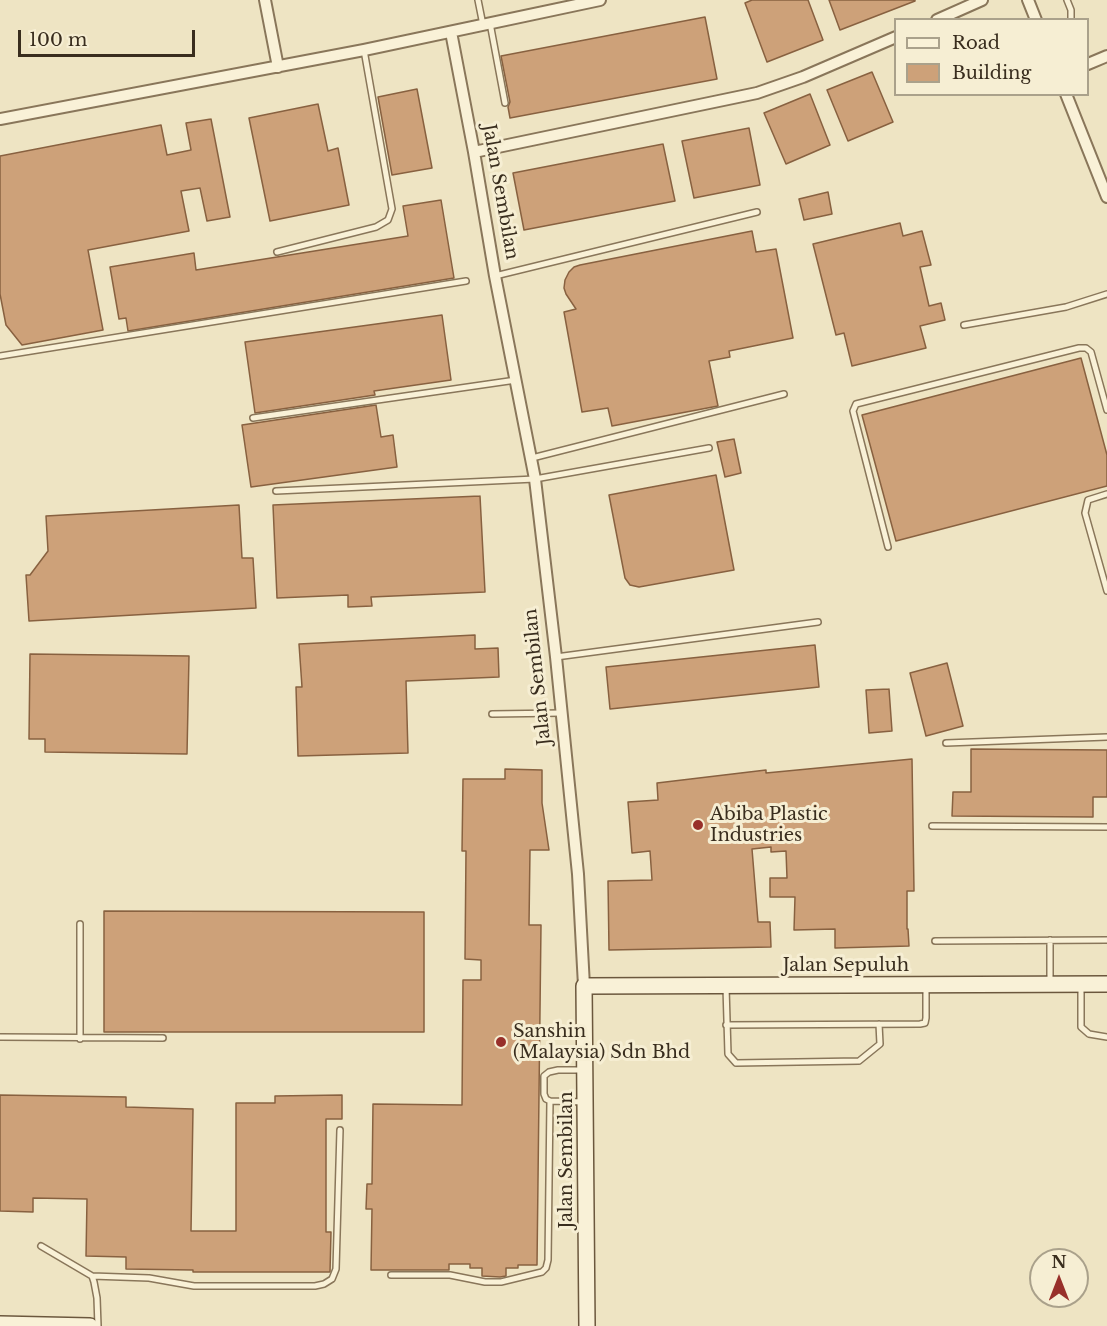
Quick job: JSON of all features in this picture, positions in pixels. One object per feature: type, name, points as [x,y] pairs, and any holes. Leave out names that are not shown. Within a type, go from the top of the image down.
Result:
[{"type":"main road","name":"Jalan Sepuluh","points":[[584,986],[1107,984]]},
{"type":"main road","name":"Jalan Sembilan","points":[[584,986],[586,1326]]},
{"type":"main road","points":[[0,1324],[90,1326]]},
{"type":"street","points":[[265,0],[278,67]]},
{"type":"street","points":[[0,119],[364,50],[600,0]]},
{"type":"street","points":[[942,18],[982,0]]},
{"type":"street","points":[[1028,0],[1035,18]]},
{"type":"street","name":"Jalan Sembilan","points":[[451,32],[495,276],[535,479],[578,874],[584,986]]},
{"type":"street","points":[[474,152],[757,93],[803,77],[894,38]]},
{"type":"street","points":[[1089,64],[1107,56]]},
{"type":"street","points":[[1067,96],[1107,197]]},
{"type":"lane","points":[[478,0],[487,24],[505,103]]},
{"type":"lane","points":[[1067,0],[1071,18]]},
{"type":"lane","points":[[277,252],[376,227],[388,220],[392,209],[364,50]]},
{"type":"lane","points":[[495,276],[757,212]]},
{"type":"lane","points":[[0,356],[465,281]]},
{"type":"lane","points":[[964,326],[1066,307],[1107,294]]},
{"type":"lane","points":[[888,547],[853,411],[856,404],[1086,348],[1091,352],[1107,410]]},
{"type":"lane","points":[[253,418],[516,380]]},
{"type":"lane","points":[[532,458],[784,394]]},
{"type":"lane","points":[[276,491],[535,479],[709,448]]},
{"type":"lane","points":[[1107,494],[1088,500],[1084,513],[1107,591]]},
{"type":"lane","points":[[556,657],[818,622]]},
{"type":"lane","points":[[492,714],[562,713]]},
{"type":"lane","points":[[946,743],[1107,737]]},
{"type":"lane","points":[[932,826],[1107,827]]},
{"type":"lane","points":[[80,924],[80,1039]]},
{"type":"lane","points":[[1050,940],[1050,984]]},
{"type":"lane","points":[[934,941],[1107,940]]},
{"type":"lane","points":[[1081,984],[1081,1027],[1089,1034],[1107,1037]]},
{"type":"lane","points":[[726,1025],[925,1023],[926,985]]},
{"type":"lane","points":[[726,986],[728,1054],[736,1063],[859,1061],[880,1044],[879,1024]]},
{"type":"lane","points":[[0,1037],[163,1038]]},
{"type":"lane","points":[[586,1070],[549,1072],[544,1076],[546,1099],[586,1102]]},
{"type":"lane","points":[[391,1275],[450,1275],[485,1282],[501,1282],[542,1272],[546,1268],[548,1260],[550,1101]]},
{"type":"lane","points":[[41,1246],[92,1276],[149,1278],[194,1286],[315,1286],[324,1284],[332,1279],[336,1269],[340,1130]]},
{"type":"lane","points":[[92,1276],[96,1290],[98,1326]]},
{"type":"building","points":[[752,0],[808,0],[823,40],[767,62],[745,3]]},
{"type":"building","points":[[829,0],[915,0],[915,1],[840,30]]},
{"type":"building","points":[[705,17],[717,79],[510,118],[508,107],[510,102],[501,56]]},
{"type":"building","points":[[872,72],[893,122],[848,141],[827,90]]},
{"type":"building","points":[[417,89],[432,168],[392,175],[378,97]]},
{"type":"building","points":[[810,94],[830,145],[786,164],[764,113]]},
{"type":"building","points":[[318,104],[328,151],[338,148],[349,205],[270,221],[249,118]]},
{"type":"building","points":[[211,119],[230,217],[207,221],[200,188],[181,191],[189,231],[88,250],[103,330],[22,345],[6,325],[0,294],[0,156],[161,125],[167,155],[191,150],[186,123]]},
{"type":"building","points":[[749,128],[760,185],[694,198],[682,141]]},
{"type":"building","points":[[663,144],[675,201],[524,230],[513,173]]},
{"type":"building","points":[[828,192],[832,214],[804,220],[799,199]]},
{"type":"building","points":[[441,200],[454,278],[128,331],[126,318],[119,319],[110,267],[194,253],[196,270],[408,236],[403,206]]},
{"type":"building","points":[[900,223],[903,236],[922,231],[931,265],[920,267],[929,306],[941,303],[945,320],[920,326],[926,348],[852,366],[844,333],[836,335],[813,244]]},
{"type":"building","points":[[752,231],[756,252],[776,249],[793,338],[729,351],[730,357],[709,361],[718,406],[612,426],[608,408],[582,412],[564,312],[576,309],[564,288],[569,272],[580,265]]},
{"type":"building","points":[[442,315],[451,380],[374,391],[375,395],[255,413],[245,342]]},
{"type":"building","points":[[1081,358],[1107,455],[1107,486],[896,541],[862,415]]},
{"type":"building","points":[[376,405],[381,437],[393,435],[397,467],[251,487],[242,425]]},
{"type":"building","points":[[734,439],[741,473],[725,477],[717,442]]},
{"type":"building","points":[[716,475],[734,570],[639,587],[630,585],[625,578],[609,495]]},
{"type":"building","points":[[480,496],[485,592],[371,597],[372,606],[348,607],[348,595],[277,598],[273,505]]},
{"type":"building","points":[[239,505],[242,558],[253,558],[256,608],[29,621],[26,575],[30,575],[48,551],[46,516]]},
{"type":"building","points":[[475,635],[475,649],[498,648],[499,677],[406,681],[408,753],[298,756],[296,687],[302,687],[299,644]]},
{"type":"building","points":[[815,645],[819,687],[610,709],[606,667]]},
{"type":"building","points":[[30,654],[189,656],[187,754],[45,752],[45,739],[29,739]]},
{"type":"building","points":[[947,663],[963,726],[926,736],[910,673]]},
{"type":"building","points":[[889,689],[892,731],[869,733],[866,690]]},
{"type":"building","points":[[971,749],[1107,750],[1107,797],[1093,797],[1093,817],[952,816],[953,792],[971,792]]},
{"type":"building","points":[[912,759],[914,891],[907,891],[909,946],[835,948],[835,929],[794,930],[795,897],[770,897],[770,878],[787,878],[786,851],[771,852],[771,847],[752,849],[758,922],[770,922],[771,947],[609,950],[608,881],[652,880],[650,851],[632,853],[628,802],[658,800],[657,783],[766,770],[766,773]]},
{"type":"building","name":"Sanshin (Malaysia) Sdn Bhd","points":[[505,769],[542,770],[542,803],[549,850],[530,850],[529,925],[541,925],[537,1265],[518,1265],[518,1268],[506,1268],[506,1276],[500,1277],[482,1276],[482,1268],[470,1268],[470,1264],[449,1264],[449,1270],[371,1270],[372,1209],[366,1209],[367,1184],[372,1184],[373,1104],[462,1105],[463,980],[481,980],[481,960],[465,959],[466,851],[462,851],[463,779],[505,779]]},
{"type":"building","points":[[104,911],[424,912],[424,1032],[104,1032]]},
{"type":"building","points":[[0,1095],[126,1097],[126,1107],[193,1109],[191,1231],[236,1231],[236,1103],[275,1103],[275,1096],[342,1095],[342,1119],[326,1119],[326,1232],[331,1232],[330,1272],[193,1272],[193,1270],[126,1269],[126,1257],[86,1256],[87,1199],[33,1198],[33,1212],[0,1211]]},
{"type":"place","name":"Abiba Plastic Industries","points":[[698,825]]},
{"type":"place","name":"Sanshin (Malaysia) Sdn Bhd","points":[[501,1042]]}]
